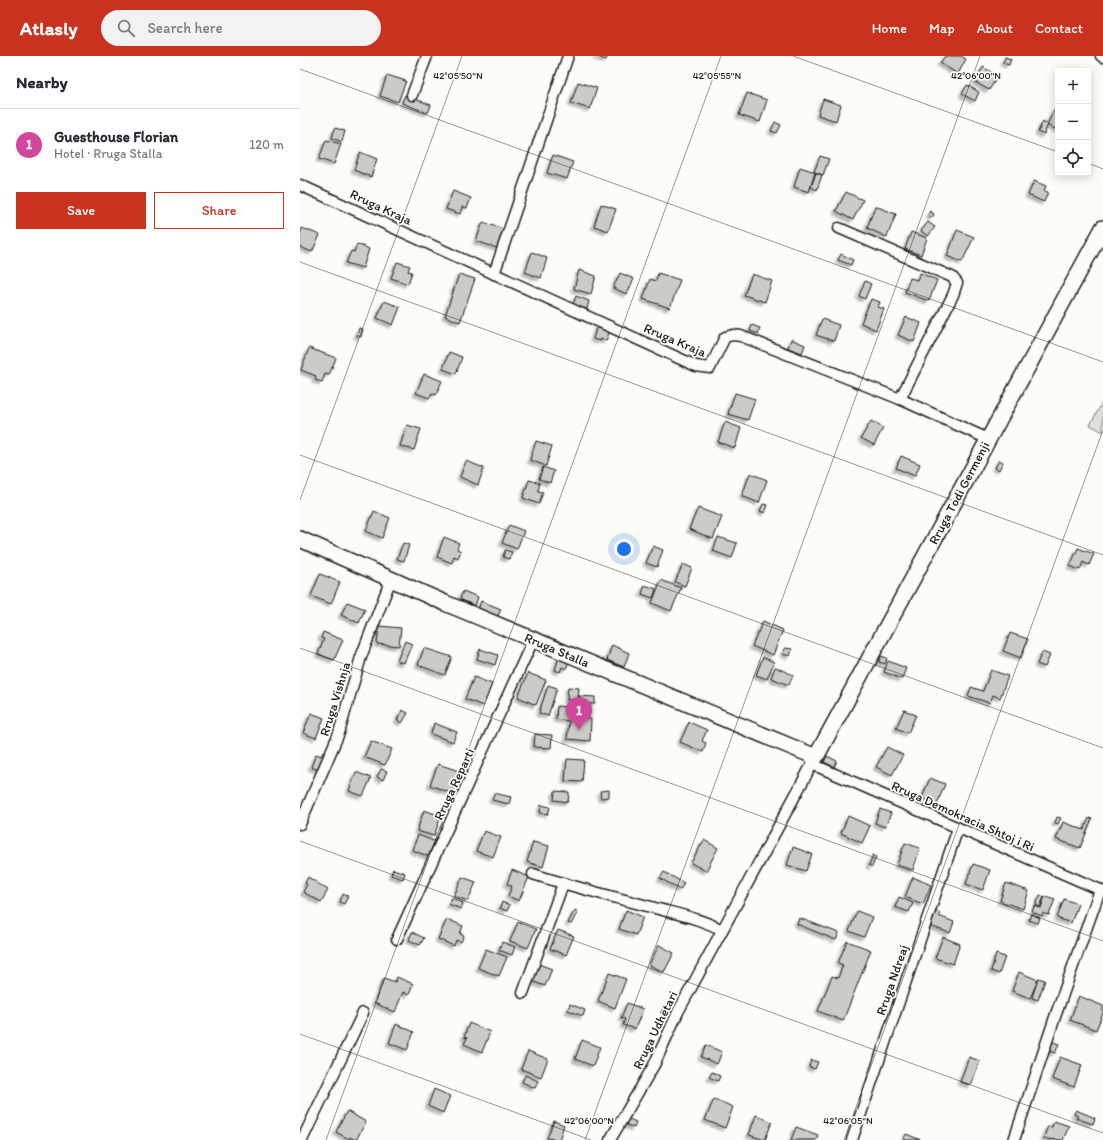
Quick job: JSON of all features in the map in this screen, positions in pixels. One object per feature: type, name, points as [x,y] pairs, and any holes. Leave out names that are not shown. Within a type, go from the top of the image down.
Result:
[{"type":"street","points":[[412,95],[427,56]]},
{"type":"street","points":[[494,274],[568,56]]},
{"type":"street","name":"Rruga Kraja","points":[[300,185],[696,366],[710,368],[725,338],[733,335],[741,336],[900,399],[988,439]]},
{"type":"street","points":[[840,228],[952,277],[957,284],[953,295],[900,399]]},
{"type":"street","name":"Rruga Todi Germenji","points":[[814,760],[1103,228]]},
{"type":"street","name":"Rruga Stalla","points":[[300,538],[391,579],[814,760]]},
{"type":"street","name":"Rruga Vishnja","points":[[300,824],[339,733],[361,657],[391,579]]},
{"type":"street","name":"Rruga Reparti","points":[[397,939],[534,640]]},
{"type":"street","name":"Rruga Demokracia Shtoj i Ri","points":[[814,760],[958,828],[1101,890]]},
{"type":"street","name":"Rruga Udhëtari","points":[[610,1140],[654,1065],[678,1012],[814,760]]},
{"type":"street","name":"Rruga Ndreaj","points":[[852,1140],[958,828]]},
{"type":"street","points":[[533,874],[563,884],[617,897],[699,920],[722,930]]},
{"type":"street","points":[[522,993],[563,884]]},
{"type":"street","points":[[1014,1140],[1056,1014],[1101,890]]},
{"type":"street","points":[[302,1140],[364,1014]]},
{"type":"shaded area","points":[[1103,401],[1103,432],[1090,425]]},
{"type":"building","points":[[595,56],[608,56],[606,60]]},
{"type":"building","points":[[945,56],[961,56],[966,59],[958,74],[940,63]]},
{"type":"building","points":[[1005,57],[1011,59],[1009,65],[1003,63]]},
{"type":"building","points":[[983,67],[998,76],[989,90],[975,82]]},
{"type":"building","points":[[387,75],[406,81],[398,102],[380,96]]},
{"type":"building","points":[[578,82],[597,88],[590,109],[571,103]]},
{"type":"building","points":[[967,85],[979,92],[975,101],[962,94]]},
{"type":"building","points":[[747,93],[767,100],[760,122],[739,115]]},
{"type":"building","points":[[405,95],[431,105],[428,113],[402,103]]},
{"type":"building","points":[[823,99],[841,105],[836,121],[818,115]]},
{"type":"building","points":[[1055,108],[1055,129],[1047,125]]},
{"type":"building","points":[[1043,121],[1048,124],[1044,135],[1038,132]]},
{"type":"building","points":[[775,122],[781,125],[777,133],[771,131]]},
{"type":"building","points":[[335,128],[345,131],[342,142],[332,138]]},
{"type":"building","points":[[326,140],[341,144],[334,164],[319,159]]},
{"type":"building","points":[[360,152],[377,159],[371,177],[354,170]]},
{"type":"building","points":[[553,155],[573,162],[567,179],[547,173]]},
{"type":"building","points":[[820,156],[829,159],[823,175],[814,172]]},
{"type":"building","points":[[800,167],[815,172],[809,192],[794,187]]},
{"type":"building","points":[[816,173],[822,175],[817,190],[811,187]]},
{"type":"building","points":[[1034,181],[1046,186],[1044,191],[1048,192],[1044,202],[1028,195]]},
{"type":"building","points":[[453,191],[471,198],[467,208],[462,207],[460,214],[446,209]]},
{"type":"building","points":[[846,192],[863,200],[853,220],[836,211]]},
{"type":"building","points":[[601,204],[616,209],[608,231],[594,226]]},
{"type":"building","points":[[875,206],[896,214],[887,237],[867,228]]},
{"type":"building","points":[[930,211],[934,214],[932,218],[928,215]]},
{"type":"building","points":[[483,222],[503,229],[497,248],[476,241]]},
{"type":"building","points":[[928,222],[935,227],[928,236],[921,231]]},
{"type":"building","points":[[302,228],[320,235],[312,252],[300,247],[300,234]]},
{"type":"building","points":[[957,230],[974,237],[962,262],[947,256]]},
{"type":"building","points":[[911,232],[927,238],[921,255],[905,249]]},
{"type":"building","points":[[357,244],[369,249],[363,268],[346,263],[351,251],[354,252]]},
{"type":"building","points":[[532,252],[547,258],[541,278],[525,272]]},
{"type":"building","points":[[841,254],[853,260],[851,265],[838,260]]},
{"type":"building","points":[[397,262],[410,266],[408,271],[412,272],[408,284],[391,278]]},
{"type":"building","points":[[579,270],[596,276],[591,294],[574,289]]},
{"type":"building","points":[[620,273],[634,279],[627,294],[613,288]]},
{"type":"building","points":[[658,273],[680,280],[670,308],[643,299],[650,279],[656,281]]},
{"type":"building","points":[[920,273],[937,280],[929,301],[905,292],[910,278],[917,280]]},
{"type":"building","points":[[459,274],[475,279],[460,322],[445,316]]},
{"type":"building","points":[[752,274],[772,281],[765,302],[744,295]]},
{"type":"building","points":[[865,281],[871,284],[865,299],[859,296]]},
{"type":"building","points":[[576,296],[589,301],[587,309],[573,305]]},
{"type":"building","points":[[871,299],[880,302],[878,307],[884,309],[876,330],[861,323]]},
{"type":"building","points":[[384,301],[400,307],[393,325],[377,318]]},
{"type":"building","points":[[906,317],[921,323],[914,342],[898,335]]},
{"type":"building","points":[[822,319],[839,325],[834,341],[816,335]]},
{"type":"building","points":[[597,325],[610,330],[606,341],[601,339],[600,341],[593,339]]},
{"type":"building","points":[[752,325],[760,328],[758,334],[750,331]]},
{"type":"building","points":[[359,328],[363,329],[361,337],[357,336]]},
{"type":"building","points":[[791,339],[805,345],[802,353],[788,348]]},
{"type":"building","points":[[309,348],[336,358],[329,375],[325,374],[322,382],[315,380],[316,376],[301,370]]},
{"type":"building","points":[[449,352],[462,357],[456,374],[443,369]]},
{"type":"building","points":[[424,374],[442,381],[436,395],[432,393],[429,398],[416,393]]},
{"type":"building","points":[[735,393],[755,399],[748,420],[728,414]]},
{"type":"building","points":[[871,421],[883,428],[874,445],[861,438]]},
{"type":"building","points":[[725,422],[741,428],[735,448],[718,442]]},
{"type":"building","points":[[407,425],[421,429],[414,450],[400,446]]},
{"type":"building","points":[[536,441],[552,446],[546,466],[530,460]]},
{"type":"building","points":[[901,456],[920,464],[915,476],[896,468]]},
{"type":"building","points":[[999,460],[1003,462],[999,470],[995,468]]},
{"type":"building","points":[[466,461],[484,468],[478,485],[460,477]]},
{"type":"building","points":[[543,467],[554,471],[550,483],[539,479]]},
{"type":"building","points":[[750,473],[767,480],[759,503],[742,496]]},
{"type":"building","points":[[529,480],[540,483],[538,491],[543,492],[539,504],[523,498]]},
{"type":"building","points":[[763,504],[768,505],[765,513],[760,511]]},
{"type":"building","points":[[698,508],[722,517],[713,539],[689,529]]},
{"type":"building","points":[[374,511],[390,518],[382,538],[366,531]]},
{"type":"building","points":[[509,525],[524,531],[517,549],[502,543]]},
{"type":"building","points":[[444,537],[459,543],[457,549],[461,551],[458,558],[454,556],[452,563],[437,557]]},
{"type":"building","points":[[718,537],[737,543],[732,558],[713,551]]},
{"type":"building","points":[[403,543],[409,545],[404,561],[397,559]]},
{"type":"building","points":[[653,546],[663,550],[657,567],[646,563]]},
{"type":"building","points":[[1078,548],[1094,554],[1089,565],[1083,562],[1080,570],[1070,566]]},
{"type":"building","points":[[505,550],[512,552],[509,559],[503,557]]},
{"type":"building","points":[[683,564],[692,568],[685,586],[675,582]]},
{"type":"building","points":[[320,574],[340,582],[331,604],[311,596]]},
{"type":"building","points":[[661,580],[681,588],[671,611],[652,603]]},
{"type":"building","points":[[645,585],[656,589],[653,598],[642,594]]},
{"type":"building","points":[[463,591],[478,597],[475,606],[460,599]]},
{"type":"building","points":[[481,601],[501,609],[497,618],[478,610]]},
{"type":"building","points":[[347,602],[365,609],[359,623],[341,615]]},
{"type":"building","points":[[763,621],[783,630],[773,655],[752,646]]},
{"type":"building","points":[[379,626],[401,628],[399,646],[377,644]]},
{"type":"building","points":[[323,632],[343,640],[334,660],[318,654],[324,639],[321,638]]},
{"type":"building","points":[[1010,633],[1028,639],[1021,658],[1003,651]]},
{"type":"building","points":[[405,641],[412,644],[404,663],[397,661]]},
{"type":"building","points":[[612,645],[629,653],[624,667],[607,660]]},
{"type":"building","points":[[424,648],[452,657],[445,675],[418,665]]},
{"type":"building","points":[[785,648],[792,649],[790,656],[783,654]]},
{"type":"building","points":[[480,649],[498,655],[495,665],[477,659]]},
{"type":"building","points":[[1042,652],[1050,655],[1045,667],[1037,664]]},
{"type":"building","points":[[560,654],[570,658],[566,669],[562,667],[560,672],[555,670]]},
{"type":"building","points":[[881,656],[887,658],[885,664],[879,662]]},
{"type":"building","points":[[763,657],[774,662],[767,679],[756,675]]},
{"type":"building","points":[[888,661],[906,668],[902,679],[884,672]]},
{"type":"building","points":[[775,667],[793,675],[789,685],[771,678]]},
{"type":"building","points":[[991,670],[1008,676],[1000,698],[993,695],[990,703],[968,696],[971,687],[983,691]]},
{"type":"building","points":[[528,673],[546,680],[536,705],[518,697]]},
{"type":"building","points":[[474,677],[492,684],[483,706],[465,699]]},
{"type":"building","points":[[548,685],[557,688],[548,716],[539,713]]},
{"type":"building","points":[[568,687],[579,688],[578,700],[567,700]]},
{"type":"building","points":[[579,696],[595,697],[595,704],[578,704]]},
{"type":"building","points":[[557,706],[578,708],[577,718],[591,719],[590,741],[567,739],[569,721],[556,719]]},
{"type":"building","points":[[402,710],[408,713],[402,723],[397,720]]},
{"type":"building","points":[[904,710],[916,715],[908,733],[896,728]]},
{"type":"building","points":[[311,713],[324,718],[316,738],[303,733]]},
{"type":"building","points":[[689,722],[707,730],[702,741],[706,743],[703,752],[680,742]]},
{"type":"building","points":[[434,723],[457,732],[453,742],[431,734]]},
{"type":"building","points":[[535,734],[552,735],[551,748],[534,747]]},
{"type":"building","points":[[371,741],[392,749],[385,765],[364,757]]},
{"type":"building","points":[[887,747],[903,755],[892,775],[876,767]]},
{"type":"building","points":[[323,752],[328,754],[321,771],[311,767],[316,754],[321,756]]},
{"type":"building","points":[[827,756],[837,761],[834,767],[824,762]]},
{"type":"building","points":[[567,759],[584,760],[582,782],[565,781]]},
{"type":"building","points":[[438,764],[459,771],[451,793],[430,785]]},
{"type":"building","points":[[381,769],[387,771],[383,780],[377,777]]},
{"type":"building","points":[[356,772],[371,778],[363,796],[349,791]]},
{"type":"building","points":[[930,778],[945,784],[937,804],[922,798]]},
{"type":"building","points":[[609,790],[609,797],[601,798],[600,791]]},
{"type":"building","points":[[555,791],[569,792],[568,802],[554,800]]},
{"type":"building","points":[[494,793],[511,797],[509,804],[492,800]]},
{"type":"building","points":[[541,805],[550,807],[548,814],[540,813]]},
{"type":"building","points":[[880,809],[891,813],[885,827],[875,823]]},
{"type":"building","points":[[424,810],[441,816],[434,836],[417,831]]},
{"type":"building","points":[[848,816],[870,826],[862,843],[841,833]]},
{"type":"building","points":[[1057,817],[1061,818],[1058,824],[1055,823]]},
{"type":"building","points":[[1089,818],[1092,819],[1080,848],[1056,839],[1063,822],[1084,830]]},
{"type":"building","points":[[484,831],[501,837],[493,857],[476,851]]},
{"type":"building","points":[[418,835],[439,843],[433,858],[412,850]]},
{"type":"building","points":[[704,840],[718,848],[706,871],[691,863]]},
{"type":"building","points":[[533,842],[549,846],[543,867],[527,862]]},
{"type":"building","points":[[905,843],[920,848],[913,870],[897,865]]},
{"type":"building","points":[[793,847],[812,854],[806,871],[787,865]]},
{"type":"building","points":[[873,855],[876,857],[872,867],[869,865]]},
{"type":"building","points":[[973,864],[990,870],[983,890],[966,884]]},
{"type":"building","points":[[393,869],[405,873],[403,879],[391,875]]},
{"type":"building","points":[[512,870],[529,877],[519,901],[508,896],[512,886],[507,884]]},
{"type":"building","points":[[664,872],[684,883],[680,890],[660,878]]},
{"type":"building","points":[[308,877],[328,890],[321,902],[303,892],[307,884],[305,883]]},
{"type":"building","points":[[462,877],[476,882],[468,901],[454,896]]},
{"type":"building","points":[[913,877],[931,885],[923,904],[905,897]]},
{"type":"building","points":[[1006,883],[1029,891],[1023,909],[1000,901]]},
{"type":"building","points":[[343,894],[348,896],[344,904],[340,902]]},
{"type":"building","points":[[1040,895],[1044,897],[1040,907],[1036,905]]},
{"type":"building","points":[[1045,896],[1055,899],[1049,915],[1043,913],[1042,916],[1032,912],[1034,906],[1041,908]]},
{"type":"building","points":[[899,897],[913,903],[909,912],[895,907]]},
{"type":"building","points":[[452,898],[463,903],[461,909],[449,904]]},
{"type":"building","points":[[1064,899],[1078,904],[1071,923],[1057,918]]},
{"type":"building","points":[[502,902],[510,905],[507,911],[500,908]]},
{"type":"building","points":[[575,910],[578,912],[571,924],[568,923]]},
{"type":"building","points":[[626,910],[643,917],[636,935],[619,929]]},
{"type":"building","points":[[932,910],[940,913],[939,916],[954,922],[950,933],[927,925]]},
{"type":"building","points":[[857,911],[872,917],[864,937],[849,931]]},
{"type":"building","points":[[1031,914],[1040,918],[1038,923],[1029,920]]},
{"type":"building","points":[[799,918],[839,933],[836,940],[797,924]]},
{"type":"building","points":[[447,919],[463,926],[460,934],[464,935],[461,942],[456,940],[454,946],[438,939]]},
{"type":"building","points":[[518,922],[536,929],[528,948],[510,941]]},
{"type":"building","points":[[558,930],[574,936],[566,955],[550,949]]},
{"type":"building","points":[[412,932],[424,938],[420,945],[409,940]]},
{"type":"building","points":[[943,937],[960,944],[953,964],[935,958]]},
{"type":"building","points":[[847,941],[871,950],[843,1021],[818,1011],[832,976],[838,978],[843,965],[838,963]]},
{"type":"building","points":[[502,942],[515,947],[512,955],[499,950]]},
{"type":"building","points":[[659,945],[674,953],[664,972],[649,965]]},
{"type":"building","points":[[486,949],[507,957],[499,976],[478,968]]},
{"type":"building","points":[[996,954],[1005,957],[999,974],[991,971]]},
{"type":"building","points":[[536,963],[552,969],[545,986],[529,980]]},
{"type":"building","points":[[1019,972],[1038,980],[1030,998],[1012,991]]},
{"type":"building","points":[[609,973],[626,979],[615,1008],[598,1001]]},
{"type":"building","points":[[397,977],[413,984],[409,995],[403,992],[395,1012],[374,1003],[384,978],[395,982]]},
{"type":"building","points":[[1038,978],[1045,980],[1038,1000],[1032,998]]},
{"type":"building","points":[[1079,996],[1103,1006],[1103,1013],[1096,1030],[1070,1020]]},
{"type":"building","points":[[627,1003],[643,1009],[635,1029],[623,1025],[625,1019],[621,1018]]},
{"type":"building","points":[[570,1004],[585,1010],[583,1016],[568,1010]]},
{"type":"building","points":[[469,1023],[490,1032],[482,1052],[464,1044],[467,1038],[464,1037]]},
{"type":"building","points":[[396,1024],[414,1032],[407,1050],[389,1043]]},
{"type":"building","points":[[582,1040],[600,1047],[593,1066],[575,1059]]},
{"type":"building","points":[[1050,1041],[1059,1044],[1055,1053],[1047,1050]]},
{"type":"building","points":[[706,1045],[722,1052],[717,1064],[701,1057]]},
{"type":"building","points":[[528,1051],[548,1059],[541,1077],[521,1069]]},
{"type":"building","points":[[969,1057],[980,1061],[971,1085],[960,1082]]},
{"type":"building","points":[[1060,1057],[1082,1065],[1074,1087],[1052,1079]]},
{"type":"building","points":[[811,1060],[818,1062],[815,1069],[809,1067]]},
{"type":"building","points":[[712,1072],[720,1076],[718,1081],[709,1077]]},
{"type":"building","points":[[525,1075],[538,1081],[535,1088],[522,1082]]},
{"type":"building","points":[[434,1089],[450,1096],[443,1113],[428,1106]]},
{"type":"building","points":[[714,1099],[733,1107],[725,1128],[705,1120]]},
{"type":"building","points":[[1076,1110],[1095,1118],[1093,1124],[1076,1118],[1078,1116],[1074,1114]]},
{"type":"building","points":[[347,1111],[366,1122],[356,1140],[350,1137],[349,1139],[336,1132]]},
{"type":"building","points":[[756,1115],[772,1122],[765,1140],[749,1135]]},
{"type":"building","points":[[627,1118],[636,1122],[634,1128],[625,1124]]},
{"type":"building","points":[[554,1121],[564,1125],[559,1140],[547,1138]]},
{"type":"building","points":[[1054,1121],[1069,1126],[1063,1140],[1043,1139],[1048,1126],[1052,1127]]},
{"type":"building","points":[[796,1127],[818,1135],[816,1140],[791,1140]]},
{"type":"building","points":[[906,1134],[921,1140],[903,1140]]},
{"type":"place","name":"Guesthouse Florian","points":[[579,730]]}]
